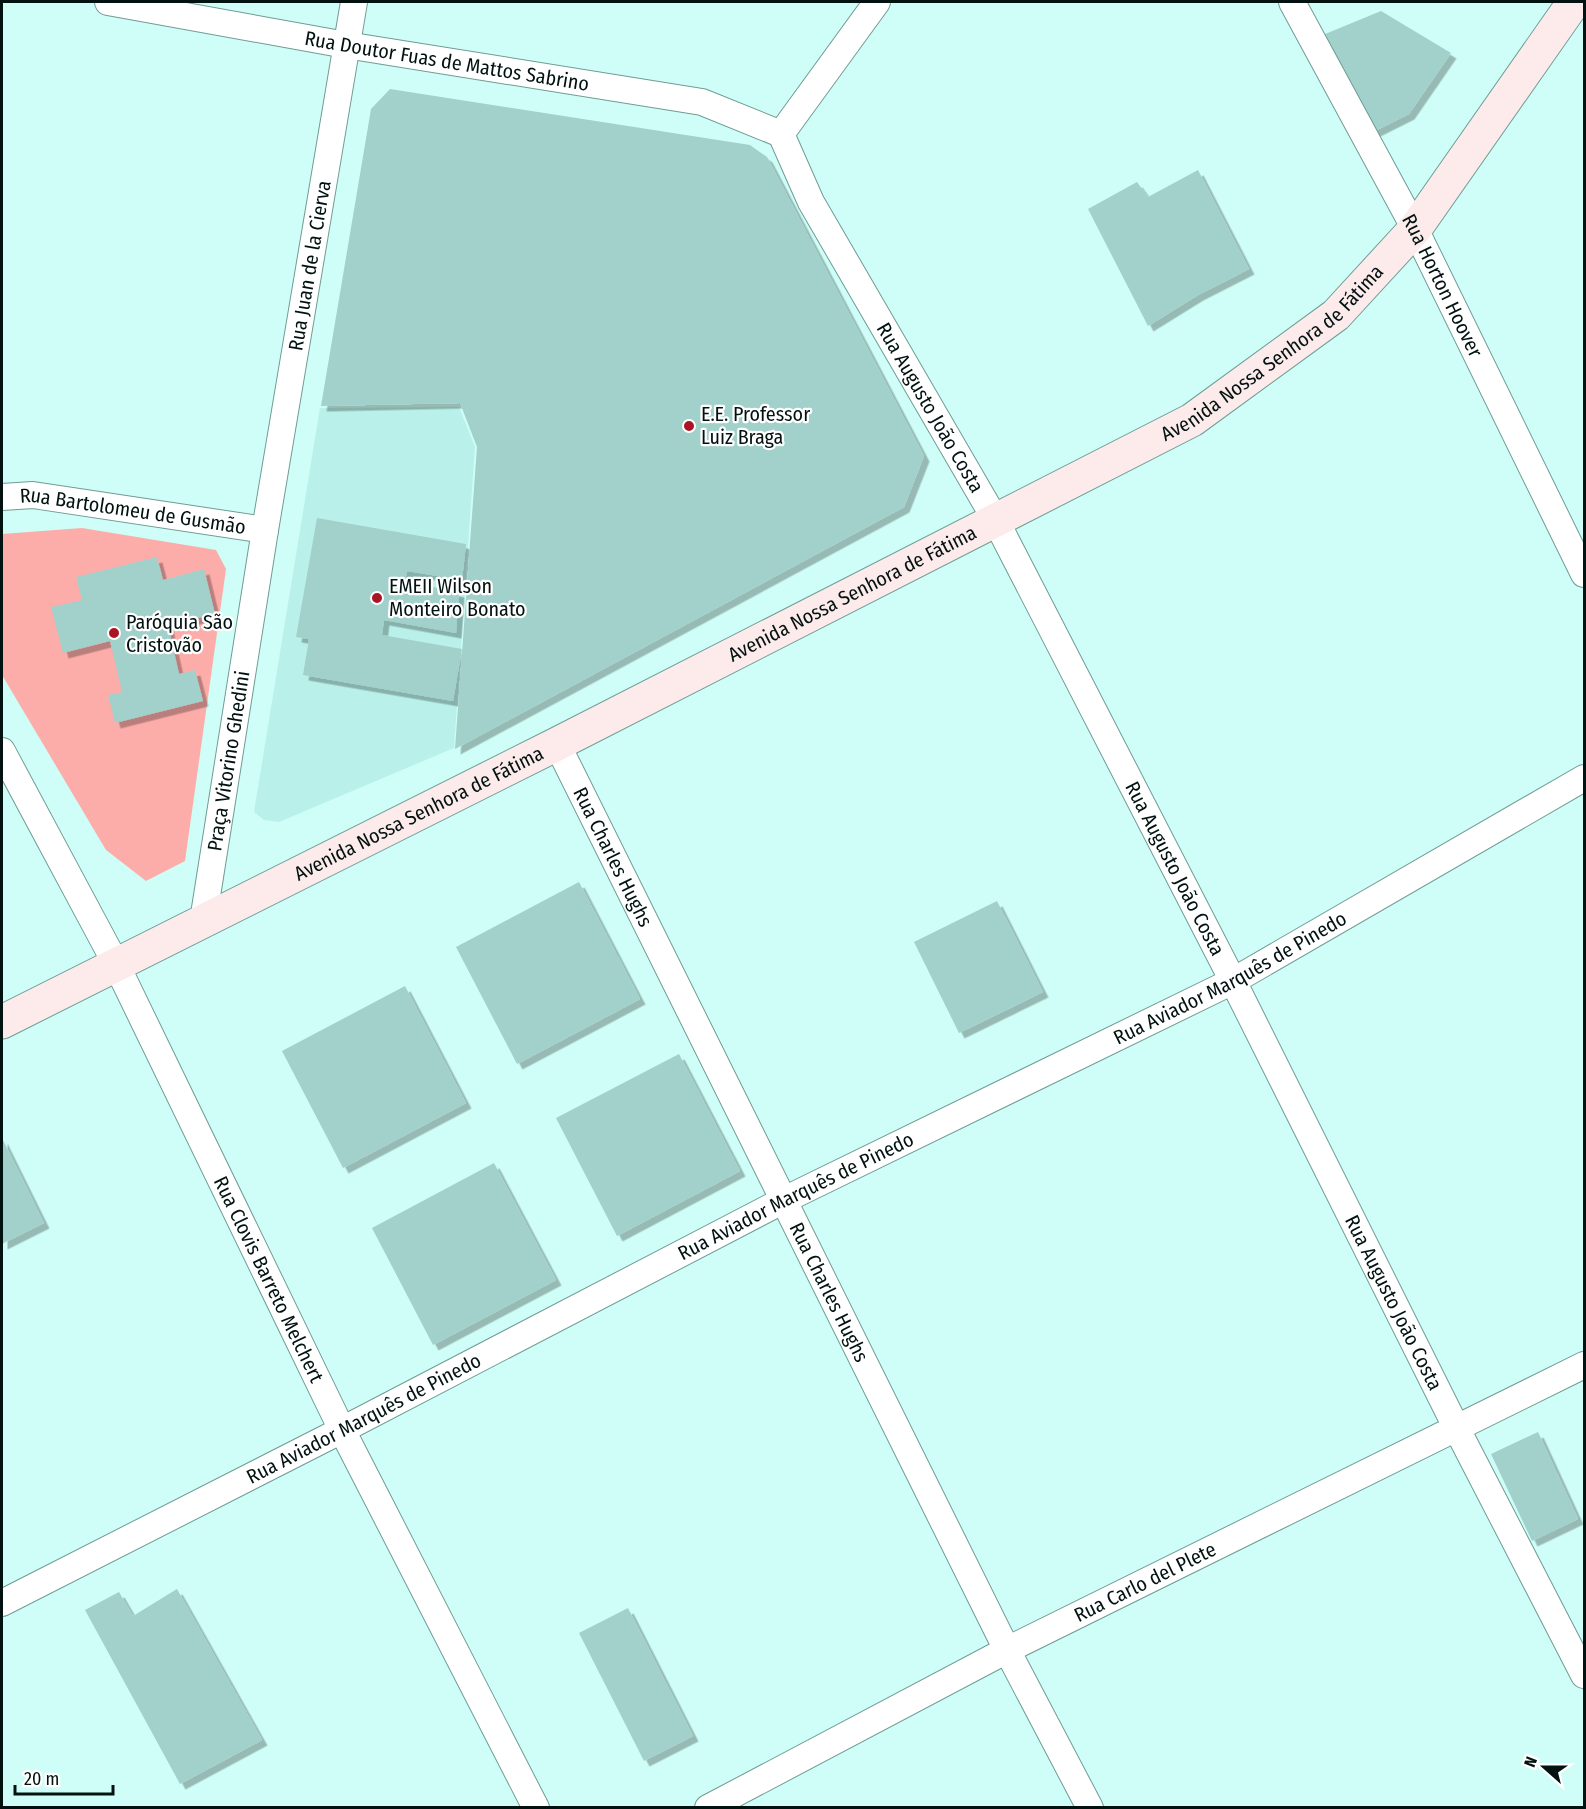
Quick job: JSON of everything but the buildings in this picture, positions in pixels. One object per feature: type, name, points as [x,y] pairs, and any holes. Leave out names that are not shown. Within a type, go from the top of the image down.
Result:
[{"type":"street","name":"Rua Doutor Fuas de Mattos Sabrino","points":[[108,2],[346,45],[702,102],[781,134]]},
{"type":"street","name":"Rua Juan de la Cierva","points":[[265,530],[354,2]]},
{"type":"street","points":[[781,134],[877,2]]},
{"type":"street","name":"Rua Horton Hoover","points":[[1292,2],[1415,230],[1584,574]]},
{"type":"street","name":"Avenida Nossa Senhora de Fátima","points":[[2,1022],[557,744],[1192,420],[1336,315],[1415,230],[1574,2]]},
{"type":"street","name":"Rua Augusto João Costa","points":[[781,134],[811,202],[995,519],[1233,981],[1457,1429],[1584,1675]]},
{"type":"street","name":"Rua Bartolomeu de Gusmão","points":[[2,497],[33,495],[265,530]]},
{"type":"street","name":"Praça Vitorino Ghedini","points":[[203,921],[265,530]]},
{"type":"street","name":"Rua Charles Hughs","points":[[557,744],[1007,1650],[1090,1808]]},
{"type":"street","name":"Rua Clovis Barreto Melchert","points":[[2,751],[116,964],[342,1430],[536,1808]]},
{"type":"street","name":"Rua Aviador Marquês de Pinedo","points":[[2,1603],[342,1430],[784,1200],[1233,981],[1584,778]]},
{"type":"street","name":"Rua Carlo del Plete","points":[[708,1808],[1007,1650],[1584,1365]]},
{"type":"shaded area","name":"EMEII Wilson Monteiro Bonato","points":[[459,407],[475,447],[454,748],[279,822],[264,820],[254,812],[320,408]]},
{"type":"shaded area","points":[[82,528],[216,550],[226,569],[185,861],[146,881],[106,850],[2,675],[2,534]]},
{"type":"place","name":"E.E. Professor Luiz Braga","points":[[689,426]]},
{"type":"place","name":"EMEII Wilson Monteiro Bonato","points":[[377,598]]},
{"type":"place","name":"Paróquia São Cristovão","points":[[114,633]]}]
